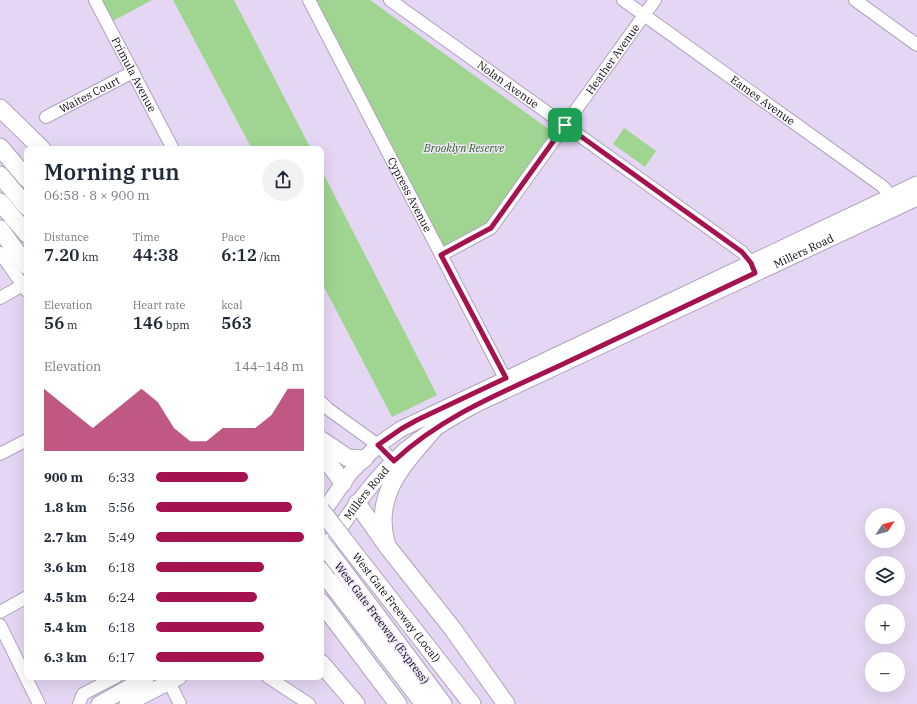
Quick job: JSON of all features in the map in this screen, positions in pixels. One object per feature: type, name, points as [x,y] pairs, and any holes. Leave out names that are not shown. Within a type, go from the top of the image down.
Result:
[{"type":"highway","points":[[0,108],[39,146]]},
{"type":"highway","points":[[0,114],[27,146]]},
{"type":"highway","points":[[0,147],[24,175]]},
{"type":"highway","points":[[0,176],[24,204]]},
{"type":"highway","points":[[0,202],[24,230]]},
{"type":"highway","points":[[0,229],[24,262]]},
{"type":"highway","points":[[387,546],[382,530],[383,513],[385,501],[397,465],[433,430]]},
{"type":"highway","points":[[324,442],[348,458],[364,459]]},
{"type":"highway","points":[[324,456],[343,483]]},
{"type":"highway","points":[[357,503],[387,546],[452,628],[506,704]]},
{"type":"highway","name":"West Gate Freeway (Local)","points":[[324,514],[472,704]]},
{"type":"highway","name":"West Gate Freeway (Express)","points":[[324,546],[443,704]]},
{"type":"highway","name":"West Gate Freeway (Express)","points":[[324,574],[424,704]]},
{"type":"highway","points":[[324,606],[398,704]]},
{"type":"highway","points":[[324,667],[356,704]]},
{"type":"highway","points":[[324,677],[350,704]]},
{"type":"main road","name":"Millers Road","points":[[324,511],[350,474],[378,445],[417,420],[508,383],[892,203],[917,184]]},
{"type":"main road","name":"Millers Road","points":[[892,203],[917,198]]},
{"type":"main road","name":"Millers Road","points":[[433,430],[508,383]]},
{"type":"main road","name":"Millers Road","points":[[324,551],[357,503],[373,483],[397,465]]},
{"type":"main road","points":[[343,483],[357,503]]},
{"type":"main road","points":[[99,704],[142,680]]},
{"type":"main road","points":[[127,704],[174,680]]},
{"type":"street","name":"Primula Avenue","points":[[95,0],[171,146]]},
{"type":"street","name":"Cypress Avenue","points":[[309,0],[508,383]]},
{"type":"street","name":"Nolan Avenue","points":[[390,0],[742,252],[753,268]]},
{"type":"street","name":"Eames Avenue","points":[[623,0],[882,186],[892,203]]},
{"type":"street","name":"Heather Avenue","points":[[441,255],[491,228],[655,0]]},
{"type":"street","points":[[855,0],[917,45]]},
{"type":"street","name":"Waites Court","points":[[46,117],[133,72]]},
{"type":"street","points":[[0,253],[24,287]]},
{"type":"street","points":[[0,298],[24,288]]},
{"type":"street","points":[[324,405],[378,445],[397,465]]},
{"type":"street","points":[[0,454],[24,442]]},
{"type":"street","points":[[0,612],[24,599]]},
{"type":"street","points":[[0,625],[24,675]]},
{"type":"street","points":[[26,680],[38,704]]},
{"type":"street","points":[[79,704],[83,694],[110,680]]},
{"type":"street","points":[[174,680],[180,704]]},
{"type":"street","points":[[273,680],[309,704]]},
{"type":"green space","points":[[102,0],[152,0],[113,21]]},
{"type":"green space","points":[[173,0],[234,0],[309,146],[250,146]]},
{"type":"green space","name":"Brooklyn Reserve","points":[[315,0],[370,0],[554,133],[488,225],[446,251]]},
{"type":"green space","points":[[624,128],[656,151],[645,167],[613,144]]},
{"type":"green space","points":[[324,175],[437,395],[392,417],[324,287]]},
{"type":"route","points":[[565,125],[742,252],[751,263],[755,273],[477,404],[433,430],[394,461],[378,445],[417,420],[506,378],[441,255],[491,228],[565,125]]}]
